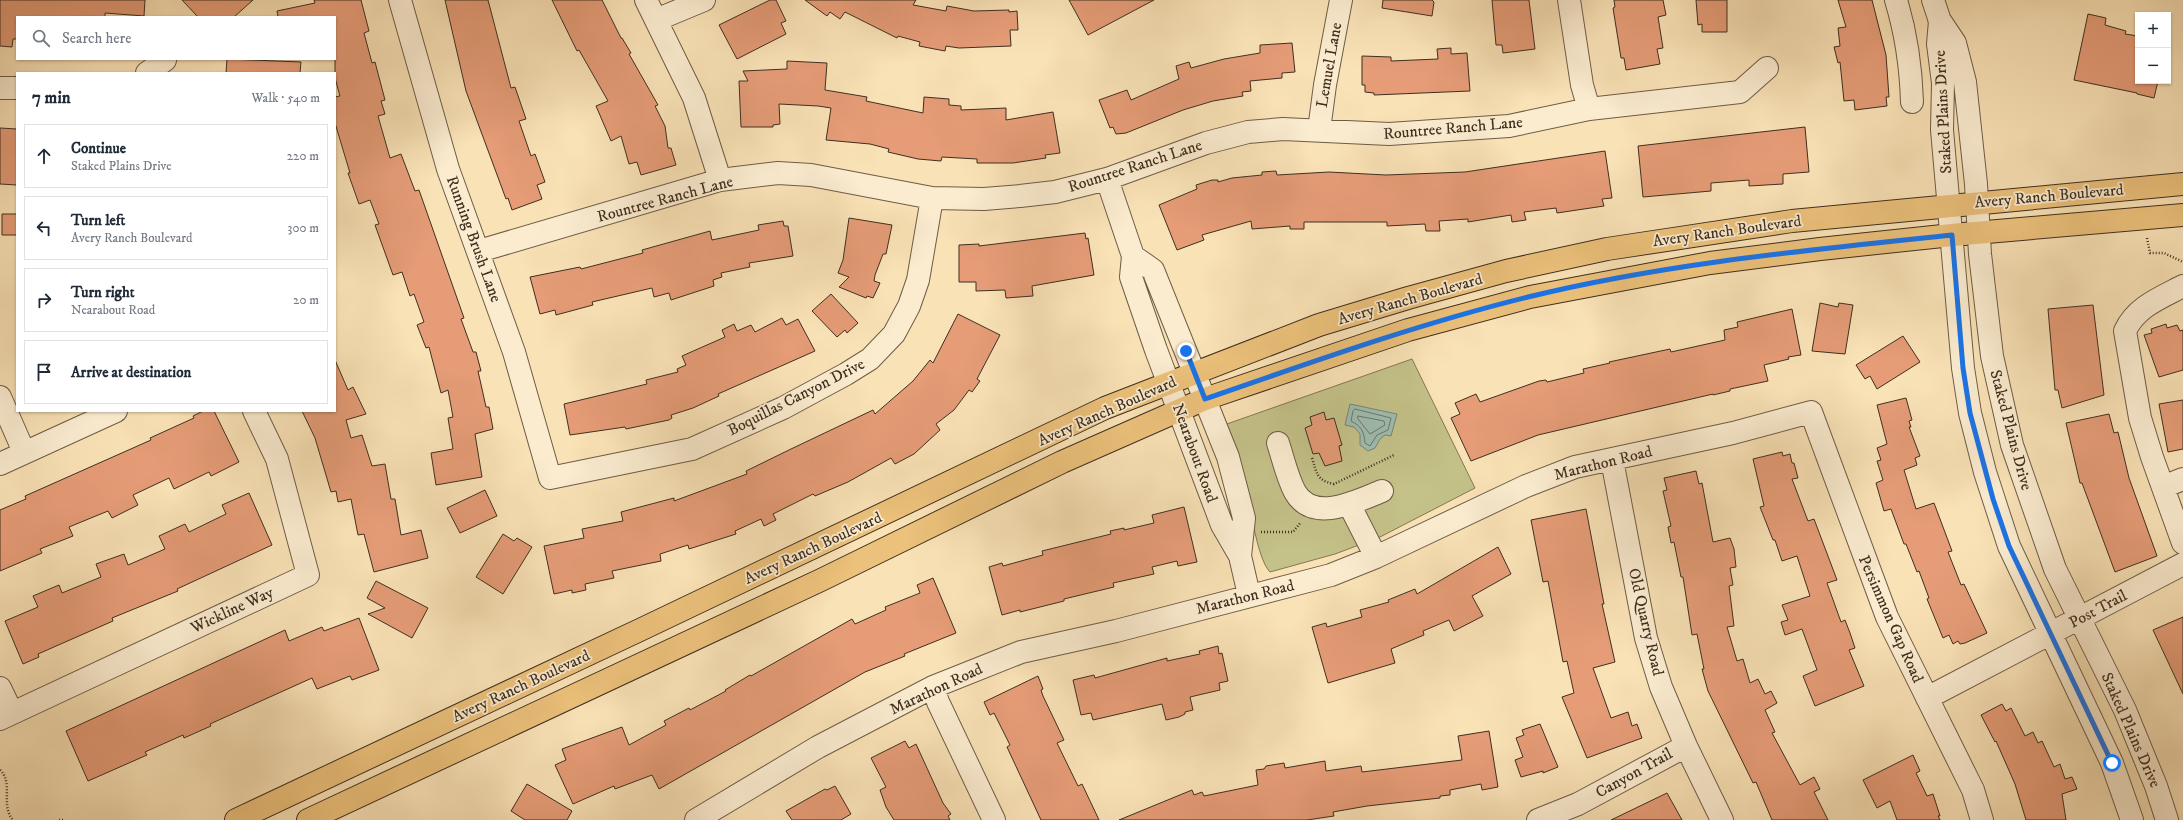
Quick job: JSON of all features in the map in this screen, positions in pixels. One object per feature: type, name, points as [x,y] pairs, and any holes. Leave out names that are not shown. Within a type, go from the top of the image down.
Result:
[{"type":"main road","name":"Avery Ranch Boulevard","points":[[236,820],[649,626],[1105,408],[1319,325],[1408,298],[1506,271],[1607,249],[1730,229],[1948,205],[2183,184]]},
{"type":"main road","name":"Avery Ranch Boulevard","points":[[308,820],[821,580],[1062,462],[1205,399],[1408,330],[1530,297],[1710,263],[1820,248],[2183,215]]},
{"type":"street","name":"Running Brush Lane","points":[[400,0],[448,169],[479,251],[514,352],[550,478]]},
{"type":"street","points":[[646,0],[694,98],[720,180]]},
{"type":"street","points":[[656,20],[704,0]]},
{"type":"street","name":"Lemuel Lane","points":[[1318,130],[1341,0]]},
{"type":"street","points":[[1569,0],[1582,85],[1589,109]]},
{"type":"street","points":[[1896,0],[1902,21],[1911,76],[1912,102]]},
{"type":"street","name":"Staked Plains Drive","points":[[1937,13],[1955,43],[1965,82],[1992,356],[2012,445],[2054,569],[2125,710],[2156,786],[2167,820]]},
{"type":"street","name":"Staked Plains Drive","points":[[1937,13],[1938,44],[1943,83],[1942,130],[1948,205],[1952,235],[1963,368],[1970,413],[1985,472],[2009,546],[2112,763],[2132,820]]},
{"type":"street","points":[[148,72],[165,60]]},
{"type":"street","name":"Rountree Ranch Lane","points":[[479,251],[720,180],[778,173],[811,175],[932,198],[984,199],[1020,196],[1055,192],[1107,179],[1206,143],[1248,132],[1283,129],[1389,134],[1509,126],[1589,109],[1740,92],[1767,68]]},
{"type":"street","points":[[0,88],[16,88]]},
{"type":"street","name":"Nearabout Road","points":[[1107,179],[1133,256],[1131,277],[1222,525],[1240,556],[1249,595]]},
{"type":"street","name":"Boquillas Canyon Drive","points":[[550,478],[692,450],[807,395],[870,359],[894,334],[909,306],[918,280],[932,198]]},
{"type":"street","name":"Nearabout Road","points":[[1133,256],[1153,270],[1228,457],[1244,518],[1240,556]]},
{"type":"street","points":[[2183,286],[2139,311],[2131,318],[2125,331],[2140,418],[2183,542]]},
{"type":"street","points":[[0,397],[24,452]]},
{"type":"street","points":[[0,464],[114,412]]},
{"type":"street","name":"Wickline Way","points":[[6,716],[308,575],[277,459],[254,412]]},
{"type":"street","name":"Marathon Road","points":[[696,820],[818,747],[933,686],[1021,652],[1116,631],[1249,595],[1331,575],[1376,557],[1526,486],[1575,467],[1612,460],[1811,412]]},
{"type":"street","name":"Persimmon Gap Road","points":[[1811,412],[1887,617],[1973,790],[1982,820]]},
{"type":"street","points":[[1278,443],[1296,493],[1310,506],[1325,509],[1349,504],[1382,491]]},
{"type":"street","name":"Old Quarry Road","points":[[1612,460],[1646,638],[1661,687],[1686,746],[1722,820]]},
{"type":"street","points":[[2163,487],[2183,479]]},
{"type":"street","points":[[1349,504],[1376,557]]},
{"type":"street","name":"Post Trail","points":[[1927,698],[2079,620],[2183,564]]},
{"type":"street","points":[[933,686],[938,702],[994,820]]},
{"type":"street","points":[[0,688],[6,716]]},
{"type":"street","name":"Canyon Trail","points":[[1538,820],[1578,804],[1686,746]]},
{"type":"path","points":[[2147,238],[2150,253],[2164,253],[2183,262]]},
{"type":"path","points":[[1312,458],[1319,478],[1324,482],[1334,484],[1394,455]]},
{"type":"path","points":[[1259,532],[1293,532],[1299,527],[1304,516]]},
{"type":"path","points":[[0,770],[6,782],[5,808],[13,820]]},
{"type":"path","points":[[59,820],[64,820]]},
{"type":"shaded area","points":[[1412,359],[1475,488],[1380,537],[1335,554],[1270,572],[1265,565],[1257,541],[1243,474],[1224,425]]},
{"type":"water","points":[[1350,404],[1397,414],[1391,436],[1385,435],[1380,439],[1375,448],[1368,451],[1360,445],[1360,434],[1354,427],[1345,425]]},
{"type":"building","points":[[0,0],[145,0],[144,16],[105,13],[105,16],[16,16],[16,39],[13,39],[12,47],[0,46]]},
{"type":"building","points":[[182,0],[253,0],[235,16],[197,16]]},
{"type":"building","points":[[314,0],[361,0],[369,31],[364,33],[372,63],[375,62],[385,100],[381,101],[385,114],[378,116],[390,158],[401,154],[415,191],[419,190],[464,318],[461,319],[473,352],[476,352],[481,371],[478,371],[486,407],[489,407],[493,429],[475,434],[482,477],[436,485],[431,453],[453,449],[448,418],[453,417],[448,390],[441,393],[429,347],[426,348],[417,325],[424,322],[414,294],[410,296],[402,272],[393,275],[375,225],[379,224],[370,200],[359,204],[348,173],[350,173],[336,126],[336,97],[340,96],[335,72],[336,16],[278,16],[277,11],[315,3]]},
{"type":"building","points":[[445,0],[488,0],[511,88],[515,87],[526,119],[519,121],[531,156],[535,154],[545,182],[537,185],[542,199],[512,210],[508,198],[506,199],[466,91]]},
{"type":"building","points":[[552,0],[602,0],[621,38],[631,53],[629,54],[658,105],[655,106],[665,126],[668,148],[671,148],[676,165],[641,175],[637,162],[629,164],[621,136],[611,141],[596,106],[608,101],[579,50],[577,51]]},
{"type":"building","points":[[770,0],[776,0],[786,21],[781,23],[786,34],[737,59],[719,25]]},
{"type":"building","points":[[805,0],[916,0],[913,5],[946,11],[947,6],[974,11],[1017,11],[1018,30],[1010,30],[1011,46],[959,48],[946,46],[945,51],[919,46],[920,42],[898,36],[897,38],[845,12],[840,19],[830,12],[827,16]]},
{"type":"building","points":[[1069,0],[1154,0],[1088,35]]},
{"type":"building","points":[[1383,0],[1432,0],[1434,2],[1432,16],[1382,8]]},
{"type":"building","points":[[1492,0],[1529,0],[1535,49],[1503,53],[1502,45],[1496,45]]},
{"type":"building","points":[[1614,0],[1663,0],[1666,15],[1658,17],[1663,48],[1657,49],[1660,64],[1626,70],[1624,58],[1621,58],[1613,8],[1615,7]]},
{"type":"building","points":[[1696,0],[1727,0],[1727,32],[1702,32],[1702,24],[1698,25]]},
{"type":"building","points":[[1838,0],[1872,0],[1886,55],[1889,97],[1886,97],[1887,106],[1855,110],[1854,100],[1844,101],[1840,62],[1838,63],[1834,47],[1840,46],[1838,28],[1846,27]]},
{"type":"building","points":[[2088,14],[2106,18],[2105,25],[2126,31],[2125,34],[2135,36],[2135,84],[2157,84],[2154,98],[2074,80]]},
{"type":"building","points":[[1292,43],[1295,72],[1282,73],[1282,78],[1250,81],[1251,91],[1242,92],[1243,96],[1213,101],[1183,110],[1126,133],[1116,134],[1113,127],[1110,128],[1099,100],[1127,90],[1131,100],[1179,79],[1176,66],[1189,62],[1191,68],[1224,59],[1260,53],[1260,45]]},
{"type":"building","points":[[1451,48],[1451,54],[1467,53],[1470,91],[1374,95],[1374,93],[1365,92],[1365,85],[1362,85],[1362,56],[1391,57],[1391,61],[1438,59],[1437,49]]},
{"type":"building","points":[[227,60],[301,62],[300,72],[226,72]]},
{"type":"building","points":[[787,61],[827,63],[825,90],[867,97],[866,101],[923,113],[924,97],[949,99],[949,105],[961,106],[961,110],[1006,108],[1006,120],[1053,112],[1060,153],[1045,155],[1046,158],[1013,163],[977,163],[977,159],[942,157],[941,161],[918,159],[888,152],[889,149],[870,144],[826,140],[831,108],[818,106],[779,104],[780,124],[773,125],[773,127],[741,127],[739,81],[748,81],[743,71],[787,69]]},
{"type":"building","points":[[1805,127],[1809,172],[1783,174],[1783,184],[1749,186],[1749,180],[1711,183],[1711,191],[1643,197],[1638,146]]},
{"type":"building","points":[[0,128],[16,129],[16,185],[0,184]]},
{"type":"building","points":[[1605,151],[1612,198],[1602,199],[1604,206],[1557,213],[1556,208],[1524,212],[1526,220],[1512,222],[1511,215],[1468,222],[1468,219],[1439,221],[1440,231],[1426,231],[1425,224],[1387,226],[1387,222],[1304,222],[1304,229],[1290,229],[1290,226],[1252,229],[1251,221],[1202,235],[1204,240],[1177,250],[1159,205],[1197,189],[1196,185],[1212,180],[1218,180],[1218,182],[1232,178],[1262,175],[1262,172],[1276,171],[1277,175],[1329,172],[1386,175],[1465,172]]},
{"type":"building","points":[[2,214],[16,214],[16,235],[2,235]]},
{"type":"building","points":[[849,218],[892,225],[886,254],[883,254],[875,275],[874,281],[880,283],[873,298],[867,296],[866,298],[839,287],[849,277],[838,273],[843,260]]},
{"type":"building","points":[[783,221],[784,226],[788,226],[793,256],[749,263],[750,267],[721,273],[722,277],[713,280],[714,286],[671,300],[669,293],[654,297],[652,288],[592,302],[593,305],[556,315],[555,310],[540,314],[530,277],[580,267],[581,269],[643,253],[642,250],[710,231],[712,240],[759,230],[758,225]]},
{"type":"building","points":[[1085,233],[1086,239],[1088,238],[1094,275],[1032,286],[1033,296],[1006,298],[1005,290],[976,291],[976,282],[959,282],[959,245],[979,244],[979,246]]},
{"type":"building","points":[[831,294],[858,323],[847,333],[845,330],[837,337],[812,311]]},
{"type":"building","points":[[1820,303],[1838,307],[1839,303],[1853,305],[1845,354],[1812,351]]},
{"type":"building","points":[[2093,305],[2104,395],[2062,408],[2058,390],[2055,390],[2048,309]]},
{"type":"building","points":[[1792,309],[1801,355],[1788,357],[1789,359],[1764,365],[1768,381],[1538,435],[1471,461],[1451,418],[1460,414],[1455,403],[1476,394],[1480,402],[1539,381],[1546,380],[1547,382],[1584,373],[1583,369],[1610,363],[1609,362],[1670,349],[1671,352],[1725,340],[1724,330],[1738,327],[1737,322]]},
{"type":"building","points":[[958,314],[1000,335],[977,379],[980,381],[972,392],[969,390],[954,410],[936,424],[940,430],[914,454],[895,464],[891,458],[848,482],[815,496],[813,494],[773,514],[776,520],[764,526],[761,519],[735,531],[736,534],[689,549],[688,545],[660,554],[661,561],[612,571],[614,578],[585,584],[586,590],[572,593],[572,590],[554,594],[544,546],[584,538],[582,529],[623,521],[621,512],[674,498],[674,501],[747,474],[746,471],[873,410],[875,414],[913,381],[930,360],[933,363]]},
{"type":"building","points":[[782,318],[786,325],[798,319],[815,351],[718,394],[719,396],[693,408],[671,415],[672,418],[669,420],[626,429],[625,427],[570,435],[564,404],[647,384],[646,380],[678,372],[677,369],[686,365],[682,356],[725,337],[722,330],[734,324],[737,331],[751,325],[755,332]]},
{"type":"building","points":[[2166,324],[2167,328],[2177,325],[2180,331],[2183,330],[2183,370],[2159,377],[2144,335],[2152,333],[2151,329]]},
{"type":"building","points":[[1903,336],[1920,362],[1877,389],[1870,376],[1865,379],[1856,365]]},
{"type":"building","points":[[336,362],[348,390],[353,387],[366,414],[346,420],[351,438],[362,435],[372,466],[385,464],[391,499],[395,499],[401,535],[421,530],[428,558],[374,572],[364,534],[358,535],[351,499],[338,502],[336,491],[331,492],[315,438],[302,412],[336,412]]},
{"type":"building","points":[[1906,398],[1912,420],[1909,421],[1911,427],[1909,427],[1920,456],[1915,458],[1917,465],[1904,470],[1916,509],[1934,503],[1952,551],[1948,552],[1961,585],[1964,584],[1987,633],[1965,643],[1960,644],[1958,641],[1953,644],[1949,635],[1943,638],[1927,599],[1929,598],[1919,571],[1917,572],[1906,544],[1904,544],[1891,509],[1884,511],[1876,483],[1883,480],[1877,461],[1881,460],[1877,448],[1887,444],[1877,405]]},
{"type":"building","points":[[2183,400],[2183,449],[2168,452],[2159,404]]},
{"type":"building","points":[[201,412],[214,412],[239,462],[211,476],[209,472],[174,489],[169,478],[133,495],[138,505],[112,518],[108,511],[69,527],[73,536],[40,549],[42,553],[0,571],[0,510],[26,499],[25,496],[151,440],[150,438],[194,418],[193,416]]},
{"type":"building","points":[[1324,412],[1326,420],[1334,418],[1342,445],[1339,446],[1342,461],[1325,466],[1319,453],[1313,454],[1305,428],[1312,425],[1310,417]]},
{"type":"building","points":[[2109,414],[2114,433],[2118,432],[2129,478],[2157,556],[2115,572],[2082,483],[2080,483],[2066,423]]},
{"type":"building","points":[[1782,452],[1783,456],[1790,454],[1792,463],[1794,463],[1798,478],[1792,479],[1808,521],[1814,519],[1837,580],[1827,583],[1841,622],[1845,620],[1850,633],[1855,648],[1849,650],[1864,686],[1815,706],[1803,676],[1817,670],[1802,629],[1785,635],[1781,622],[1788,620],[1782,605],[1810,596],[1797,556],[1782,561],[1775,540],[1773,540],[1760,507],[1764,506],[1753,459]]},
{"type":"building","points":[[1696,471],[1699,484],[1702,483],[1713,542],[1730,538],[1734,549],[1736,567],[1730,568],[1733,585],[1729,586],[1734,626],[1727,627],[1737,661],[1743,659],[1750,683],[1758,679],[1765,694],[1771,691],[1777,703],[1765,710],[1775,732],[1772,733],[1800,785],[1814,777],[1820,789],[1814,792],[1828,820],[1772,820],[1756,782],[1753,783],[1708,691],[1702,669],[1704,669],[1697,634],[1692,635],[1683,577],[1681,577],[1674,542],[1671,543],[1668,527],[1671,526],[1663,491],[1667,490],[1664,478]]},
{"type":"building","points":[[485,490],[497,516],[460,533],[447,508]]},
{"type":"building","points":[[249,493],[272,545],[177,589],[178,591],[112,618],[113,621],[38,654],[39,657],[23,664],[5,621],[38,607],[33,596],[59,585],[62,593],[101,577],[96,564],[124,554],[128,565],[165,549],[159,536],[185,524],[189,532],[226,514],[222,505]]},
{"type":"building","points":[[1184,507],[1197,562],[1178,566],[1177,561],[1152,567],[1154,574],[1113,583],[1114,587],[1064,599],[1064,601],[1020,612],[1020,610],[1002,615],[989,567],[1002,563],[1003,566],[1043,555],[1042,551],[1111,534],[1110,531],[1124,528],[1124,530],[1154,523],[1152,515]]},
{"type":"building","points":[[1586,509],[1604,604],[1602,604],[1615,662],[1593,668],[1611,718],[1628,712],[1632,726],[1637,724],[1642,738],[1587,758],[1562,697],[1574,693],[1567,661],[1563,662],[1548,581],[1543,582],[1531,520]]},
{"type":"building","points":[[503,534],[514,541],[517,538],[532,547],[503,594],[476,577]]},
{"type":"building","points":[[1498,547],[1511,574],[1472,596],[1483,616],[1454,631],[1449,620],[1423,631],[1424,635],[1391,649],[1395,663],[1328,683],[1312,627],[1326,623],[1327,627],[1362,617],[1360,610],[1389,602],[1388,600],[1415,589],[1417,594]]},
{"type":"building","points":[[933,578],[956,633],[865,672],[659,789],[652,775],[615,789],[614,786],[573,804],[555,765],[566,760],[562,749],[622,727],[629,745],[666,725],[664,721],[689,708],[690,710],[726,691],[725,690],[750,675],[751,676],[852,619],[855,624],[886,610],[885,607],[920,593],[917,585]]},
{"type":"building","points":[[376,581],[428,608],[412,638],[368,614],[385,608],[367,598]]},
{"type":"building","points":[[2183,617],[2183,694],[2153,630]]},
{"type":"building","points":[[359,618],[379,670],[352,680],[350,676],[317,689],[312,678],[210,724],[211,726],[184,738],[183,735],[145,752],[147,755],[88,781],[66,731],[285,630],[289,641],[322,627],[324,631]]},
{"type":"building","points":[[1218,646],[1219,654],[1222,653],[1228,681],[1219,683],[1220,690],[1190,697],[1193,710],[1185,712],[1185,714],[1179,717],[1166,720],[1162,704],[1093,720],[1091,713],[1081,715],[1073,680],[1094,675],[1095,678],[1167,658],[1167,661],[1200,654],[1199,651]]},
{"type":"building","points":[[1038,676],[1043,689],[1041,690],[1043,696],[1064,740],[1057,743],[1078,786],[1082,784],[1099,820],[1041,820],[1007,747],[1010,745],[994,713],[990,715],[984,702]]},
{"type":"building","points":[[2002,704],[2006,711],[2011,708],[2025,736],[2033,732],[2038,743],[2042,741],[2054,767],[2060,764],[2065,779],[2072,777],[2077,789],[2062,794],[2066,820],[2026,820],[2015,784],[1996,741],[1995,742],[1981,715]]},
{"type":"building","points":[[1540,724],[1558,767],[1543,773],[1543,771],[1521,777],[1515,760],[1523,757],[1516,738],[1524,735],[1522,730]]},
{"type":"building","points":[[1489,731],[1498,787],[1482,790],[1481,784],[1450,790],[1450,795],[1440,796],[1440,798],[1367,806],[1333,812],[1334,816],[1307,820],[1119,820],[1192,790],[1194,795],[1202,792],[1204,796],[1258,785],[1256,770],[1264,769],[1266,766],[1284,763],[1285,768],[1325,761],[1326,771],[1361,766],[1362,772],[1462,760],[1458,736]]},
{"type":"building","points":[[905,741],[909,748],[916,744],[943,803],[951,814],[948,816],[950,820],[894,820],[886,807],[880,790],[886,787],[871,758]]},
{"type":"building","points":[[1913,755],[1920,771],[1916,773],[1927,796],[1933,794],[1940,820],[1897,820],[1890,801],[1877,808],[1863,780]]},
{"type":"building","points":[[527,784],[572,811],[567,820],[525,820],[511,811]]},
{"type":"building","points":[[835,786],[851,814],[841,820],[792,820],[786,811],[825,789],[827,790]]},
{"type":"building","points":[[1667,793],[1682,820],[1611,820]]},
{"type":"route","points":[[1186,351],[1205,399],[1408,330],[1530,297],[1710,263],[1820,248],[1952,235],[1963,368],[1970,413],[1993,499],[2009,546],[2112,763]]}]
